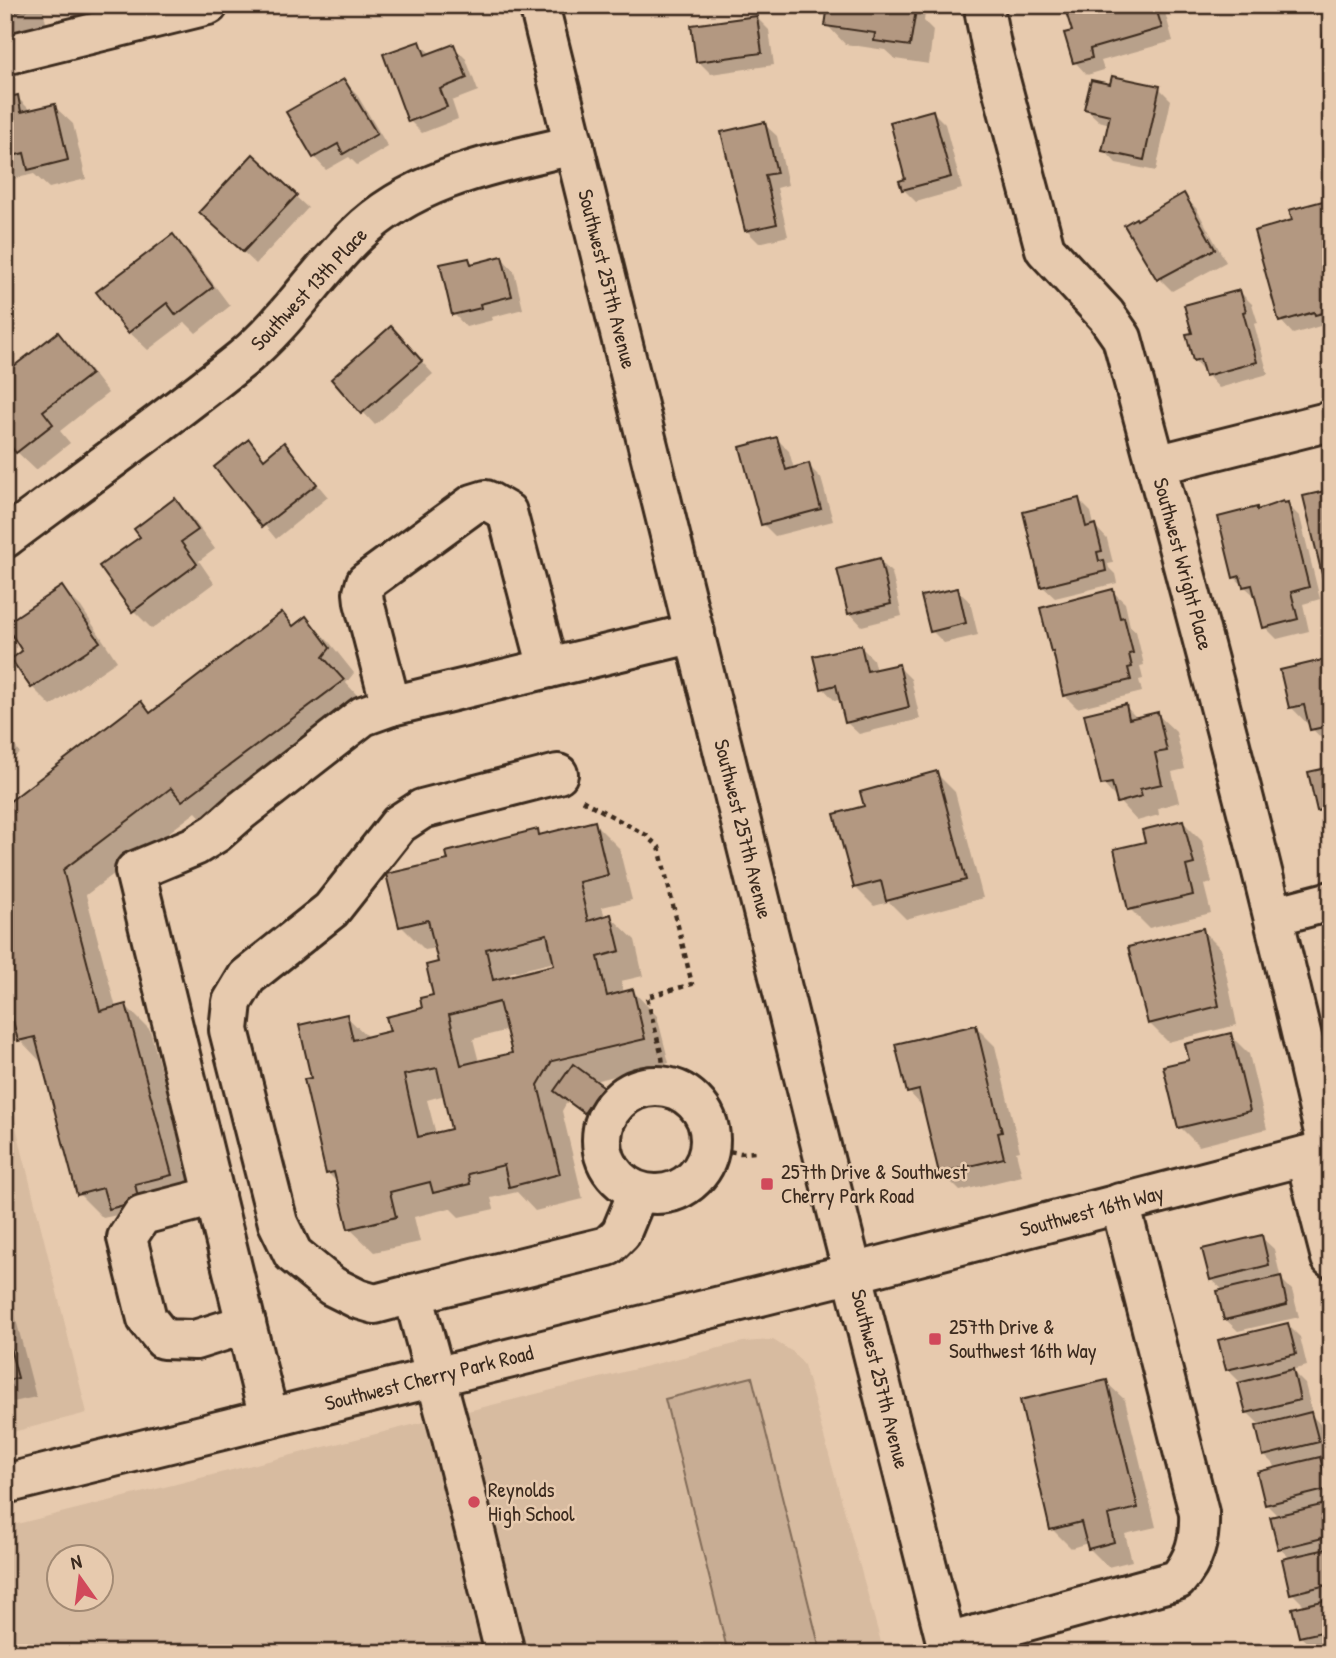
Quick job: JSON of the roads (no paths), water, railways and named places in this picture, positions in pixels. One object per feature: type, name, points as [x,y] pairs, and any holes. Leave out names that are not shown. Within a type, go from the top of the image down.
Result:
[{"type":"street","points":[[5,55],[208,5]]},
{"type":"street","name":"Southwest 257th Avenue","points":[[539,5],[948,1648]]},
{"type":"street","name":"Southwest Wright Place","points":[[986,5],[985,14],[992,50],[1042,242],[1048,254],[1106,315],[1122,338],[1213,674],[1274,916],[1321,1152],[1331,1258]]},
{"type":"street","name":"Southwest 13th Place","points":[[5,538],[244,358],[282,320],[357,233],[386,212],[418,191],[450,177],[574,145]]},
{"type":"street","points":[[1156,465],[1331,421]]},
{"type":"street","points":[[391,706],[364,602],[366,582],[473,504],[486,500],[507,512],[548,668]]},
{"type":"street","points":[[269,1418],[135,872],[195,846],[216,833],[240,811],[363,716],[391,706],[695,633]]},
{"type":"street","points":[[558,774],[422,809],[398,824],[331,910],[247,977],[232,1002],[229,1030],[278,1223],[293,1254],[332,1286],[358,1299],[375,1304],[608,1246],[621,1233],[638,1192]]},
{"type":"street","points":[[1274,916],[1331,901]]},
{"type":"street","points":[[650,1086],[666,1086],[685,1094],[705,1116],[710,1148],[696,1177],[672,1193],[638,1192],[616,1178],[602,1154],[602,1128],[617,1100],[650,1086]]},
{"type":"street","name":"Southwest 16th Way","points":[[853,1273],[1321,1152]]},
{"type":"street","points":[[215,1196],[142,1215],[127,1238],[147,1319],[163,1339],[195,1340],[246,1324]]},
{"type":"street","points":[[948,1648],[1177,1580],[1188,1568],[1192,1558],[1199,1531],[1199,1513],[1120,1203]]},
{"type":"street","name":"Southwest Cherry Park Road","points":[[5,1483],[853,1273]]},
{"type":"street","points":[[413,1294],[505,1653]]},
{"type":"place","name":"257th Drive & Southwest Cherry Park Road","points":[[767,1184]]},
{"type":"place","name":"257th Drive & Southwest 16th Way","points":[[935,1339]]},
{"type":"place","name":"Reynolds High School","points":[[474,1502]]}]
